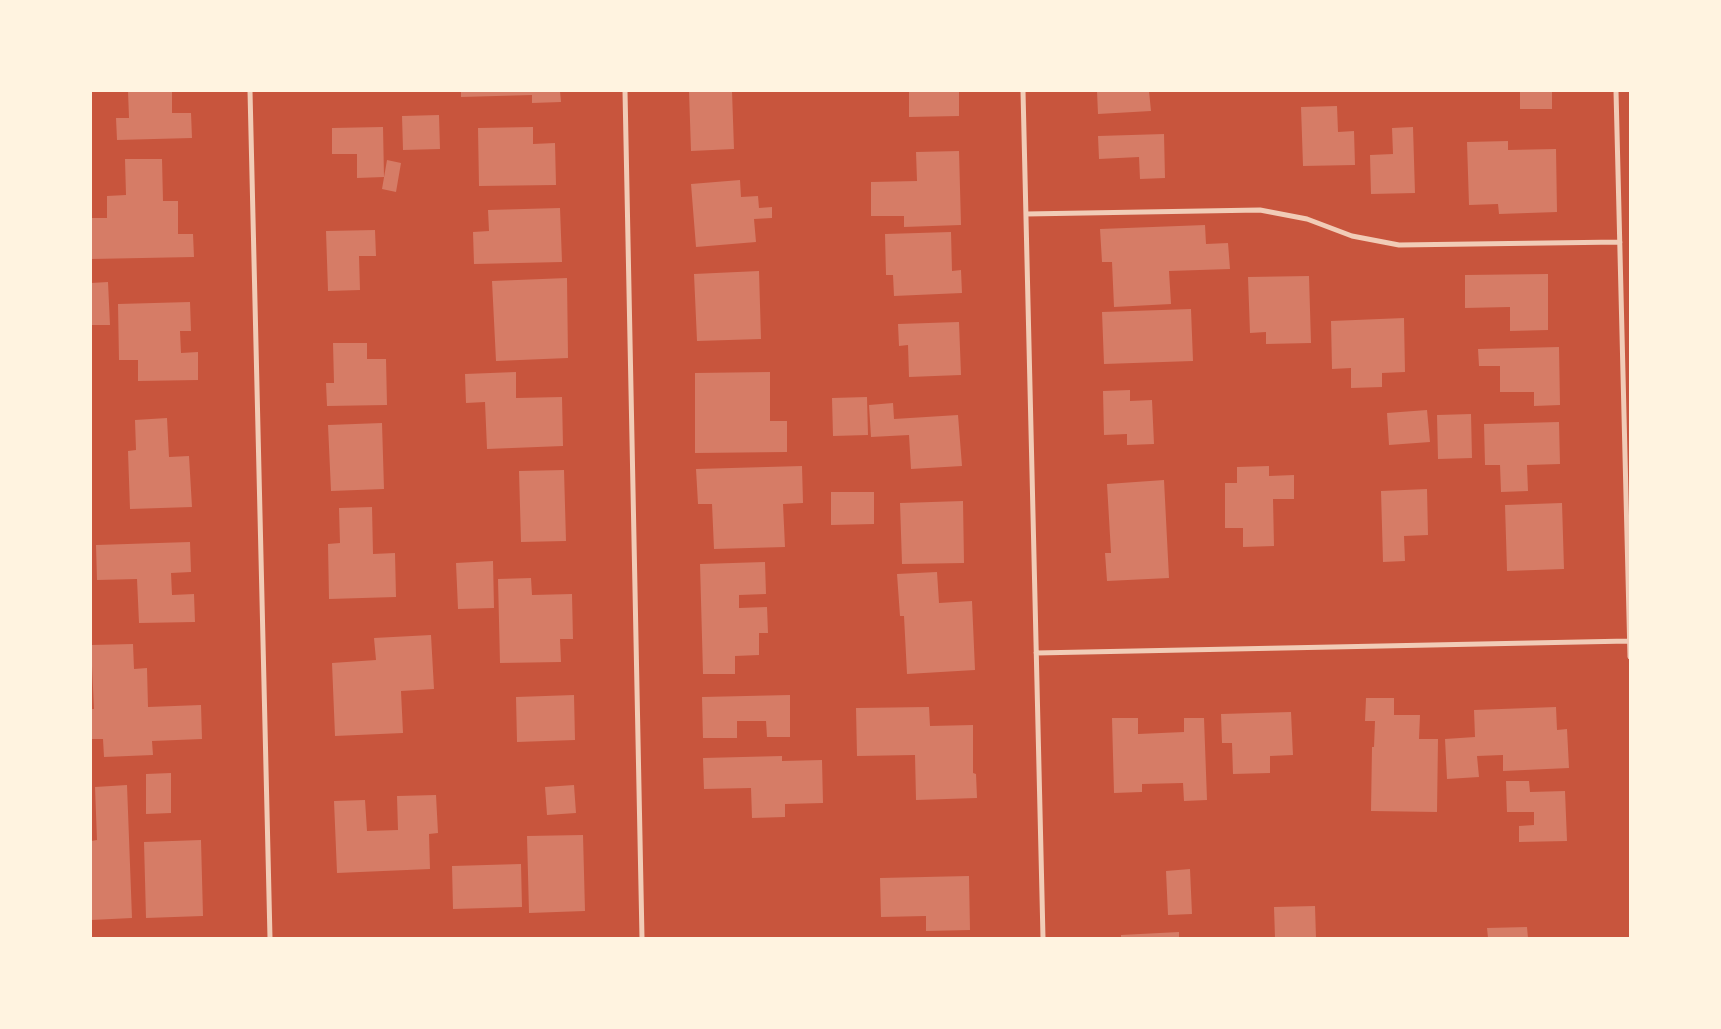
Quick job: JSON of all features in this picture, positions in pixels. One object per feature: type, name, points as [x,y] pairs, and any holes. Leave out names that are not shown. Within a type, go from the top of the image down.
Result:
[{"type":"street","points":[[250,91],[270,938]]},
{"type":"street","points":[[625,91],[642,938]]},
{"type":"street","points":[[1023,91],[1043,938]]},
{"type":"street","points":[[1616,91],[1630,657]]},
{"type":"street","points":[[1026,214],[1260,210],[1308,219],[1352,236],[1399,245],[1620,242]]},
{"type":"street","points":[[1036,653],[1629,641]]},
{"type":"building","points":[[128,91],[172,91],[172,113],[191,113],[192,138],[117,140],[116,118],[129,118]]},
{"type":"building","points":[[461,91],[560,91],[561,102],[532,103],[532,95],[461,97]]},
{"type":"building","points":[[689,91],[732,91],[734,149],[691,151]]},
{"type":"building","points":[[909,91],[959,91],[959,116],[909,117]]},
{"type":"building","points":[[1097,91],[1149,91],[1151,111],[1098,114]]},
{"type":"building","points":[[1520,91],[1552,91],[1552,109],[1520,109]]},
{"type":"building","points":[[1337,106],[1338,132],[1354,131],[1355,165],[1303,166],[1301,107]]},
{"type":"building","points":[[439,115],[440,149],[403,150],[402,116]]},
{"type":"building","points":[[383,127],[384,177],[357,178],[357,154],[332,154],[332,128]]},
{"type":"building","points":[[533,127],[533,144],[555,143],[556,185],[479,186],[478,128]]},
{"type":"building","points":[[1413,127],[1415,193],[1371,194],[1370,155],[1393,154],[1392,128]]},
{"type":"building","points":[[1164,134],[1165,178],[1140,179],[1139,157],[1099,159],[1098,136]]},
{"type":"building","points":[[1508,141],[1508,150],[1556,149],[1557,212],[1499,214],[1498,204],[1469,205],[1467,142]]},
{"type":"building","points":[[959,151],[961,225],[904,227],[904,216],[871,216],[871,182],[917,181],[916,152]]},
{"type":"building","points":[[125,159],[162,159],[163,201],[178,201],[178,234],[193,234],[194,257],[91,259],[91,218],[107,218],[107,196],[126,195]]},
{"type":"building","points":[[387,160],[401,163],[396,192],[382,189]]},
{"type":"building","points":[[740,180],[741,197],[758,196],[759,208],[772,207],[772,218],[754,219],[756,242],[696,247],[691,184]]},
{"type":"building","points":[[560,208],[562,262],[474,264],[473,232],[489,231],[488,210]]},
{"type":"building","points":[[1205,225],[1206,244],[1228,243],[1230,269],[1169,271],[1171,304],[1114,307],[1112,262],[1102,262],[1100,229]]},
{"type":"building","points":[[375,230],[376,256],[359,256],[360,290],[328,291],[326,231]]},
{"type":"building","points":[[951,232],[952,271],[961,270],[962,293],[894,296],[893,275],[886,275],[885,234]]},
{"type":"building","points":[[759,271],[761,339],[697,341],[694,274]]},
{"type":"building","points":[[1548,274],[1548,330],[1510,331],[1510,307],[1465,308],[1465,275]]},
{"type":"building","points":[[1309,276],[1311,343],[1266,344],[1266,332],[1250,333],[1248,277]]},
{"type":"building","points":[[567,278],[568,358],[496,361],[492,281]]},
{"type":"building","points":[[108,282],[110,325],[91,325],[91,283]]},
{"type":"building","points":[[190,302],[191,331],[180,331],[181,353],[198,352],[198,380],[138,381],[138,360],[119,360],[118,304]]},
{"type":"building","points":[[1191,309],[1193,361],[1104,364],[1102,312]]},
{"type":"building","points":[[1404,318],[1405,372],[1382,373],[1382,387],[1351,388],[1351,368],[1332,369],[1331,321]]},
{"type":"building","points":[[959,322],[961,375],[909,377],[908,345],[899,346],[898,324]]},
{"type":"building","points":[[333,343],[367,343],[367,359],[386,359],[387,405],[327,406],[326,383],[334,383]]},
{"type":"building","points":[[1559,347],[1560,405],[1534,406],[1534,392],[1500,392],[1500,366],[1479,366],[1478,349]]},
{"type":"building","points":[[516,372],[516,398],[562,397],[563,446],[487,449],[485,402],[466,403],[465,374]]},
{"type":"building","points":[[770,372],[770,421],[787,421],[787,452],[695,453],[695,373]]},
{"type":"building","points":[[1130,390],[1130,401],[1152,400],[1154,444],[1127,445],[1127,434],[1104,435],[1103,391]]},
{"type":"building","points":[[867,397],[868,435],[833,436],[832,398]]},
{"type":"building","points":[[893,403],[894,419],[958,415],[962,466],[911,469],[909,435],[871,437],[869,405]]},
{"type":"building","points":[[1427,410],[1430,442],[1389,445],[1387,413]]},
{"type":"building","points":[[1471,414],[1472,458],[1438,459],[1437,415]]},
{"type":"building","points":[[167,418],[169,457],[189,456],[192,507],[130,509],[128,451],[136,450],[135,420]]},
{"type":"building","points":[[1559,422],[1560,464],[1527,465],[1528,491],[1501,492],[1500,465],[1485,465],[1484,424]]},
{"type":"building","points":[[382,423],[384,489],[331,491],[328,425]]},
{"type":"building","points":[[802,466],[803,503],[783,504],[785,547],[714,549],[712,504],[698,504],[696,469]]},
{"type":"building","points":[[1269,466],[1269,476],[1294,475],[1294,499],[1273,499],[1274,546],[1243,547],[1243,528],[1225,528],[1225,483],[1237,483],[1237,467]]},
{"type":"building","points":[[564,470],[566,541],[521,542],[519,471]]},
{"type":"building","points":[[1164,480],[1169,578],[1107,581],[1105,553],[1111,553],[1107,484]]},
{"type":"building","points":[[1427,489],[1428,535],[1404,536],[1405,561],[1383,562],[1381,491]]},
{"type":"building","points":[[831,492],[874,492],[874,524],[831,525]]},
{"type":"building","points":[[963,501],[964,563],[902,564],[900,503]]},
{"type":"building","points":[[1562,503],[1564,569],[1507,571],[1505,505]]},
{"type":"building","points":[[372,507],[373,554],[395,553],[396,597],[329,599],[328,544],[340,543],[339,508]]},
{"type":"building","points":[[190,542],[191,572],[171,573],[172,595],[194,594],[195,622],[139,623],[137,579],[97,580],[96,545]]},
{"type":"building","points":[[493,561],[494,608],[458,609],[456,563]]},
{"type":"building","points":[[765,562],[766,594],[739,595],[739,608],[767,607],[768,633],[759,633],[759,655],[735,656],[735,674],[703,674],[700,564]]},
{"type":"building","points":[[937,572],[939,603],[972,601],[975,670],[907,674],[904,616],[900,616],[897,574]]},
{"type":"building","points":[[531,578],[532,595],[572,594],[573,639],[560,639],[561,662],[500,663],[498,579]]},
{"type":"building","points":[[431,635],[434,689],[401,691],[403,733],[335,736],[332,663],[376,660],[374,638]]},
{"type":"building","points":[[133,644],[134,669],[147,668],[148,707],[201,705],[202,739],[152,741],[153,755],[104,757],[103,739],[91,739],[91,709],[94,709],[91,645]]},
{"type":"building","points":[[574,695],[575,740],[517,742],[516,697]]},
{"type":"building","points":[[790,695],[790,737],[767,737],[766,721],[737,721],[737,738],[703,738],[702,697]]},
{"type":"building","points":[[1366,698],[1394,698],[1394,715],[1420,715],[1419,739],[1438,739],[1437,812],[1371,811],[1372,747],[1374,747],[1375,721],[1365,721]]},
{"type":"building","points":[[929,707],[930,726],[973,725],[973,773],[976,774],[977,798],[916,800],[915,755],[857,756],[856,708]]},
{"type":"building","points":[[1556,707],[1557,730],[1567,729],[1569,768],[1503,771],[1503,755],[1477,756],[1479,777],[1447,779],[1445,739],[1475,737],[1474,710]]},
{"type":"building","points":[[1291,712],[1293,755],[1270,756],[1270,773],[1233,774],[1232,743],[1222,743],[1221,714]]},
{"type":"building","points":[[1112,718],[1138,718],[1138,734],[1184,732],[1184,718],[1204,718],[1207,800],[1184,801],[1183,783],[1142,784],[1142,792],[1114,793]]},
{"type":"building","points":[[782,756],[782,761],[822,760],[823,803],[785,804],[785,817],[752,818],[751,788],[704,789],[703,758]]},
{"type":"building","points":[[171,773],[171,813],[146,814],[146,774]]},
{"type":"building","points":[[1506,781],[1529,781],[1530,792],[1565,791],[1567,841],[1519,842],[1519,826],[1534,825],[1534,812],[1507,812]]},
{"type":"building","points":[[127,785],[132,918],[91,920],[91,841],[97,840],[95,787]]},
{"type":"building","points":[[574,785],[576,813],[547,815],[545,787]]},
{"type":"building","points":[[436,795],[438,833],[429,834],[430,869],[337,873],[334,801],[365,800],[367,831],[398,830],[397,796]]},
{"type":"building","points":[[583,835],[585,911],[529,913],[527,836]]},
{"type":"building","points":[[201,840],[203,916],[146,918],[144,842]]},
{"type":"building","points":[[521,864],[522,907],[453,909],[452,866]]},
{"type":"building","points":[[1190,869],[1192,914],[1168,915],[1166,871]]},
{"type":"building","points":[[969,876],[970,930],[926,931],[926,916],[881,917],[880,878]]},
{"type":"building","points":[[1315,906],[1316,938],[1275,938],[1274,907]]},
{"type":"building","points":[[1527,927],[1528,938],[1488,938],[1487,928]]},
{"type":"building","points":[[1179,932],[1179,938],[1121,938],[1121,935]]}]
